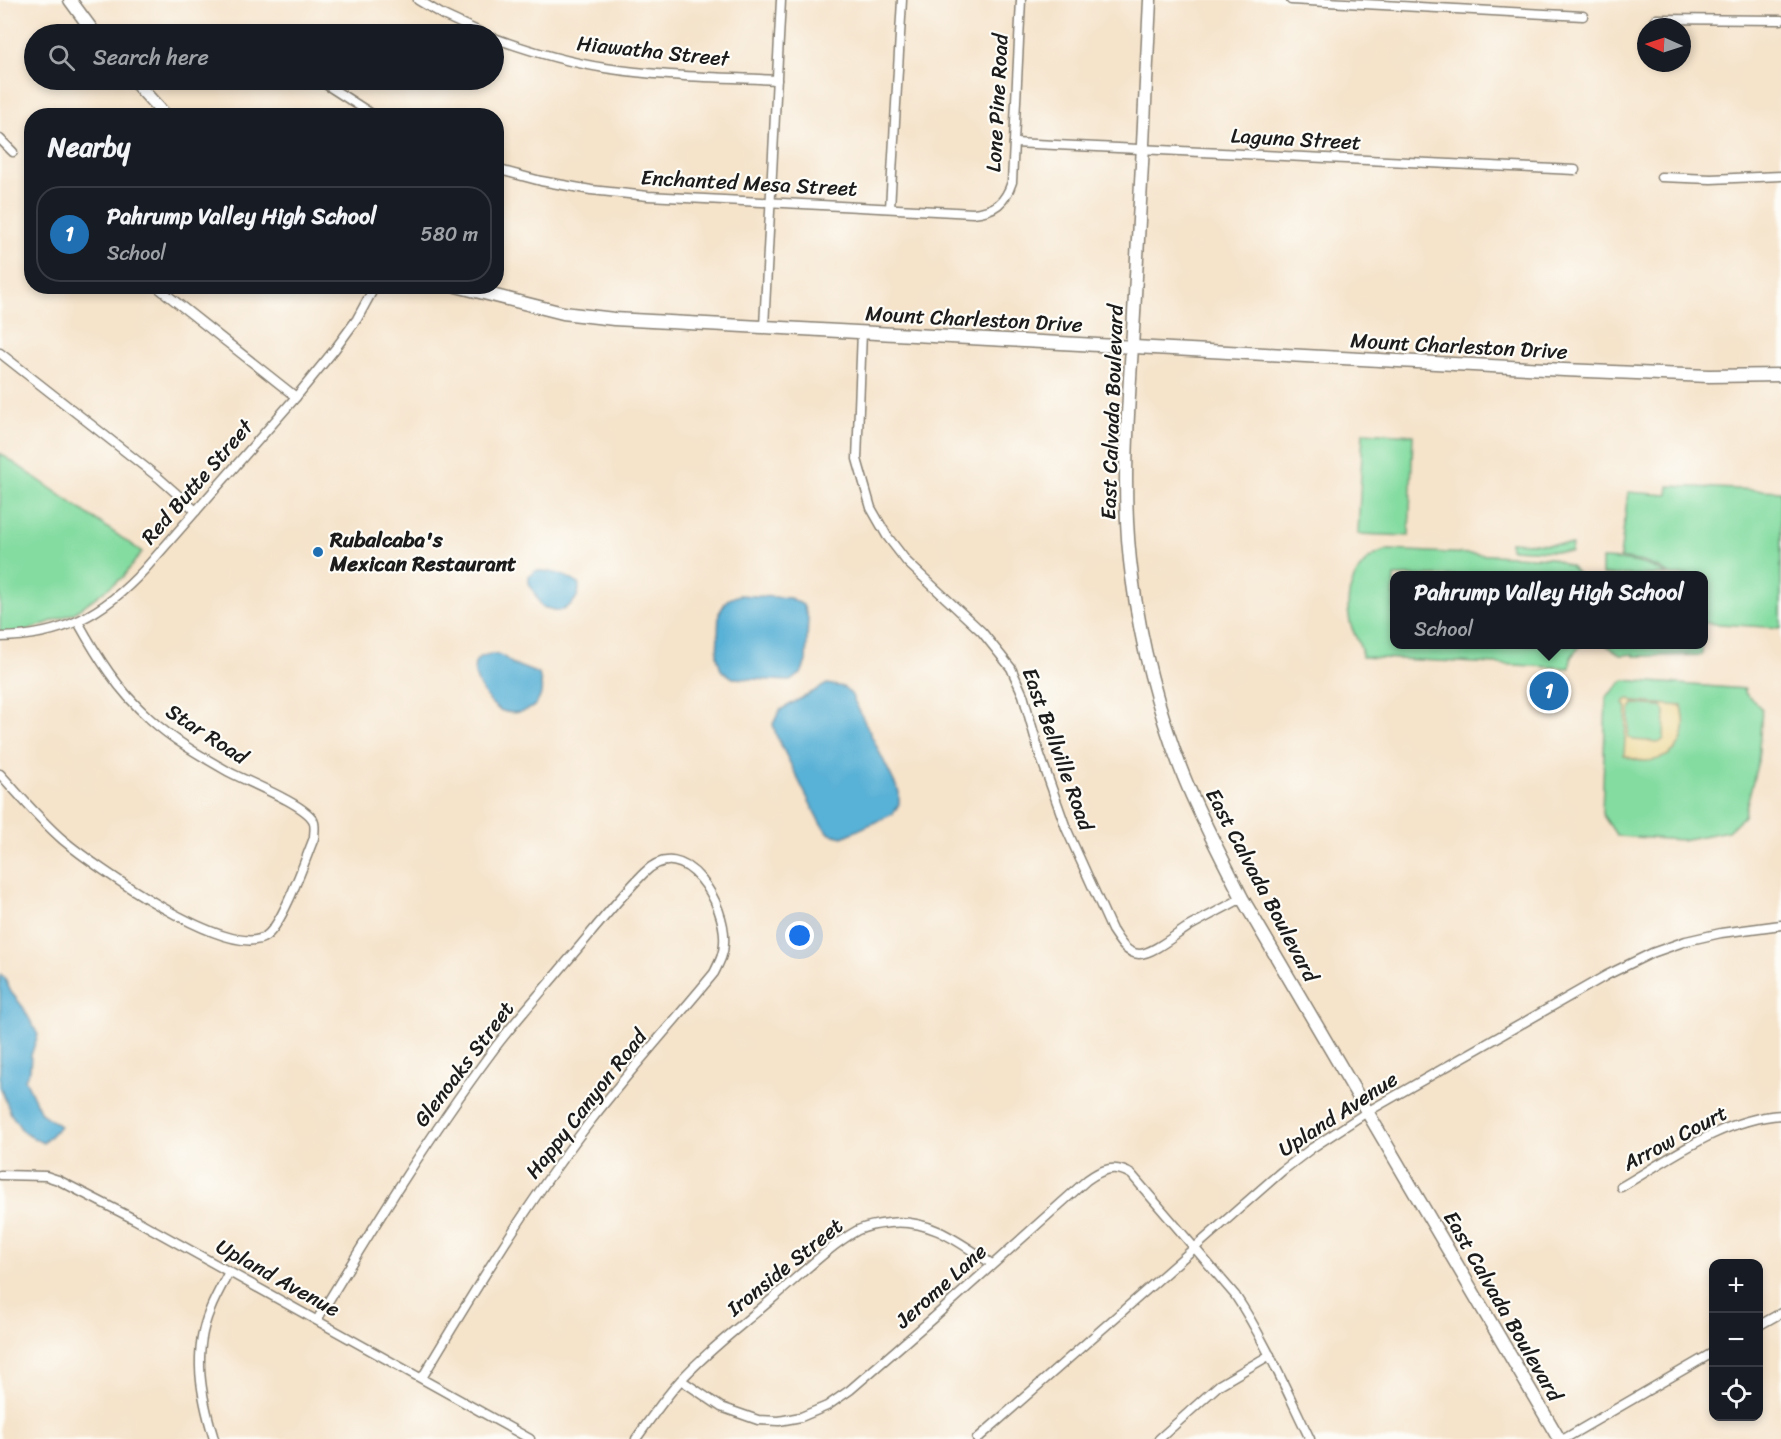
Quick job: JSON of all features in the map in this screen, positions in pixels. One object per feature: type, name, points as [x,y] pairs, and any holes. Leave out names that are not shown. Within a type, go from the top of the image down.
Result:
[{"type":"main road","points":[[70,0],[88,24]]},
{"type":"main road","name":"East Calvada Boulevard","points":[[1150,0],[1127,462],[1128,542],[1132,579],[1162,717],[1205,826],[1242,898],[1559,1439]]},
{"type":"main road","points":[[142,90],[159,108]]},
{"type":"main road","name":"Mount Charleston Drive","points":[[488,294],[563,313],[614,319],[1564,370],[1709,376],[1781,375]]},
{"type":"street","points":[[418,0],[462,24]]},
{"type":"street","points":[[764,327],[781,0]]},
{"type":"street","points":[[890,208],[902,0]]},
{"type":"street","name":"Lone Pine Road","points":[[1000,204],[1008,194],[1012,182],[1021,0]]},
{"type":"street","points":[[1291,0],[1583,16]]},
{"type":"street","points":[[1691,19],[1781,20]]},
{"type":"street","name":"Hiawatha Street","points":[[504,42],[574,62],[608,68],[777,80]]},
{"type":"street","points":[[335,90],[363,108]]},
{"type":"street","points":[[0,139],[13,152]]},
{"type":"street","name":"Laguna Street","points":[[1014,143],[1575,170]]},
{"type":"street","name":"Enchanted Mesa Street","points":[[504,171],[541,182],[648,196],[973,213],[987,211],[1000,204]]},
{"type":"street","points":[[1661,177],[1711,179],[1781,176]]},
{"type":"street","points":[[166,294],[296,397]]},
{"type":"street","name":"Red Butte Street","points":[[0,637],[25,637],[46,633],[78,622],[119,595],[138,577],[296,397],[357,319],[371,294]]},
{"type":"street","name":"East Bellville Road","points":[[862,332],[857,459],[871,508],[907,562],[982,632],[999,650],[1011,668],[1023,695],[1040,755],[1066,828],[1120,944],[1127,950],[1138,954],[1148,952],[1242,898]]},
{"type":"street","points":[[0,353],[159,478],[196,511]]},
{"type":"street","name":"Star Road","points":[[0,774],[59,836],[134,891],[170,911],[217,933],[251,941],[259,940],[269,934],[278,921],[314,838],[315,827],[312,820],[305,812],[284,799],[226,770],[178,741],[149,718],[115,682],[78,622]]},
{"type":"street","name":"Glenoaks Street","points":[[317,1320],[406,1176],[493,1051],[644,873],[661,861],[672,861]]},
{"type":"street","name":"Happy Canyon Road","points":[[422,1378],[476,1288],[547,1181],[588,1124],[714,973],[721,959],[724,942],[723,925],[715,901],[699,877],[687,866],[672,861]]},
{"type":"street","name":"Upland Avenue","points":[[977,1439],[1282,1171],[1367,1112],[1606,975],[1652,953],[1686,941],[1721,933],[1781,925]]},
{"type":"street","name":"Arrow Court","points":[[1622,1187],[1692,1145],[1724,1129],[1749,1120],[1781,1116]]},
{"type":"street","name":"Jerome Lane","points":[[681,1380],[721,1407],[758,1420],[778,1421],[810,1414],[827,1406],[850,1390],[1087,1180],[1107,1169],[1124,1170],[1132,1175],[1196,1247]]},
{"type":"street","name":"Upland Avenue","points":[[0,1175],[46,1176],[58,1180],[134,1219],[530,1439]]},
{"type":"street","name":"Ironside Street","points":[[636,1439],[681,1380],[822,1257],[857,1231],[891,1222],[932,1227],[992,1264]]},
{"type":"street","points":[[1196,1247],[1249,1316],[1310,1439]]},
{"type":"street","points":[[214,1439],[200,1385],[199,1362],[203,1331],[229,1272]]},
{"type":"street","points":[[1763,1323],[1781,1313]]},
{"type":"street","points":[[1564,1439],[1709,1354]]},
{"type":"street","points":[[1159,1439],[1219,1385],[1270,1355]]},
{"type":"green space","points":[[1363,432],[1413,435],[1409,536],[1358,534]]},
{"type":"green space","points":[[0,453],[142,552],[123,577],[74,613],[10,637],[0,634]]},
{"type":"green space","points":[[1669,486],[1781,491],[1781,628],[1708,623],[1708,571],[1664,571],[1643,562],[1620,558],[1628,492],[1668,495]]},
{"type":"green space","points":[[1510,542],[1572,545],[1571,552],[1510,549]]},
{"type":"green space","points":[[1389,550],[1551,558],[1570,566],[1575,571],[1390,571],[1390,649],[1578,649],[1571,657],[1570,668],[1362,657],[1361,648],[1350,622],[1349,599],[1355,577],[1368,560]]},
{"type":"green space","points":[[1602,559],[1636,563],[1660,571],[1602,571]]},
{"type":"green space","points":[[1612,649],[1702,649],[1702,655],[1621,655]]},
{"type":"green space","points":[[1624,680],[1745,689],[1745,693],[1762,709],[1758,761],[1744,816],[1728,831],[1682,840],[1617,836],[1602,814],[1606,697]]},
{"type":"sand","points":[[1626,700],[1682,706],[1684,731],[1674,750],[1659,759],[1650,761],[1632,759],[1624,755],[1627,708],[1624,703]],"holes":[[[1634,704],[1662,706],[1665,712],[1664,739],[1660,742],[1633,740],[1628,737],[1630,709]]]},
{"type":"water","points":[[535,571],[558,574],[575,581],[579,585],[579,590],[574,601],[559,611],[542,607],[529,583],[529,576]]},
{"type":"water","points":[[739,595],[790,598],[803,605],[808,618],[806,661],[801,674],[790,681],[733,678],[721,670],[717,656],[719,613],[727,600]]},
{"type":"water","points":[[501,655],[513,664],[539,674],[540,697],[529,709],[511,713],[500,710],[495,707],[480,687],[475,664],[482,656]]},
{"type":"water","points":[[827,684],[843,687],[851,694],[899,792],[899,804],[893,814],[843,837],[830,834],[820,823],[776,735],[773,724],[780,710]]},
{"type":"water","points":[[0,974],[23,1007],[38,1035],[31,1055],[30,1070],[25,1079],[41,1113],[60,1126],[43,1143],[24,1133],[11,1114],[0,1086]]},
{"type":"place","name":"Rubalcaba's Mexican Restaurant","points":[[318,552]]},
{"type":"place","name":"Pahrump Valley High School","points":[[1549,691]]}]
